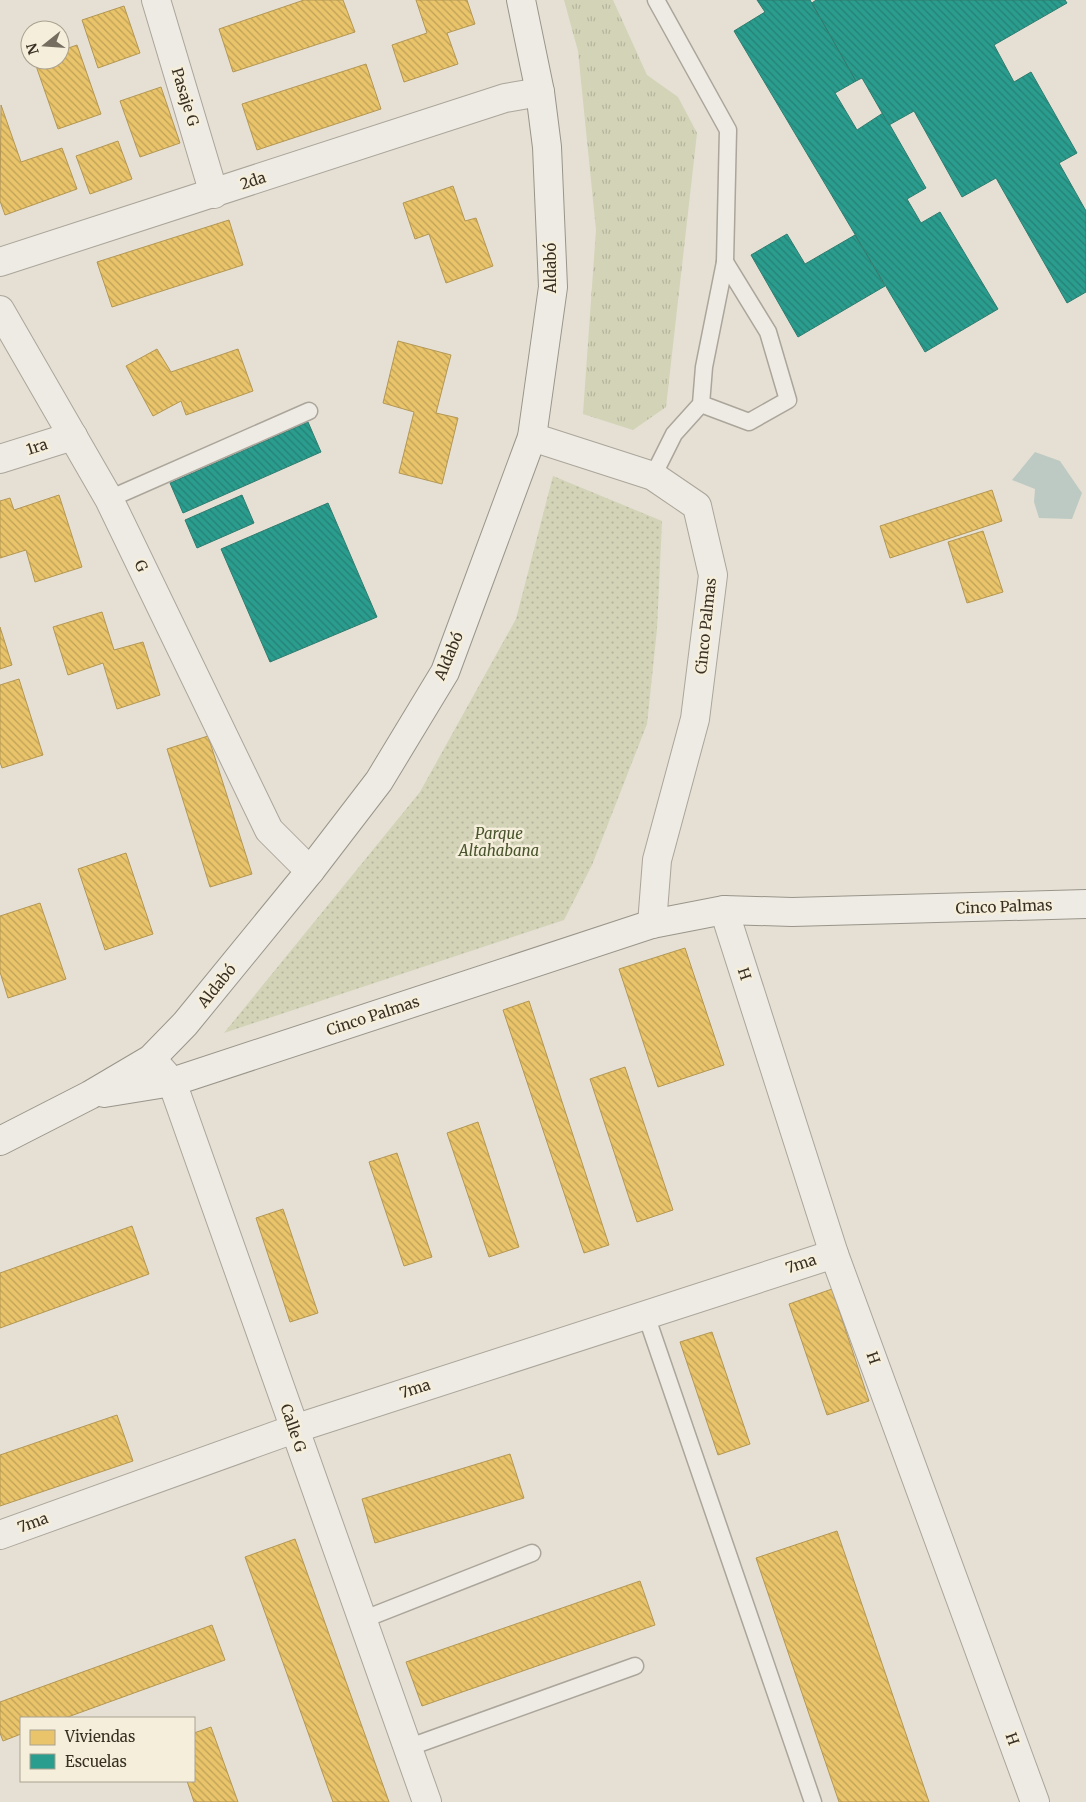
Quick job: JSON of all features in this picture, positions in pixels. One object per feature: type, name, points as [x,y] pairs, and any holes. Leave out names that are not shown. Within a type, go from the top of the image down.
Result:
[{"type":"street","name":"Pasaje G","points":[[156,0],[214,194]]},
{"type":"street","name":"Aldabó","points":[[0,1141],[90,1095],[151,1059],[186,1024],[310,871],[379,781],[445,672],[532,436],[553,287],[547,147],[540,92],[520,0]]},
{"type":"street","name":"2da","points":[[0,262],[214,194],[312,166],[505,98],[540,92]]},
{"type":"street","name":"G","points":[[5,311],[109,499],[269,830],[310,871]]},
{"type":"street","name":"1ra","points":[[0,459],[73,436]]},
{"type":"street","name":"Cinco Palmas","points":[[532,436],[653,476],[697,506],[713,575],[695,718],[657,860],[652,924]]},
{"type":"street","name":"Cinco Palmas","points":[[90,1095],[172,1082],[652,924],[724,910],[792,912],[1086,904]]},
{"type":"street","name":"H","points":[[724,910],[834,1254],[1035,1802]]},
{"type":"street","name":"Calle G","points":[[151,1059],[172,1082],[427,1802]]},
{"type":"street","name":"7ma","points":[[0,1535],[294,1428],[834,1254]]},
{"type":"lane","points":[[653,476],[674,434],[701,404],[704,367],[725,262],[728,130],[656,0]]},
{"type":"lane","points":[[701,404],[749,422],[788,400],[768,332],[725,262]]},
{"type":"lane","points":[[109,499],[310,411]]},
{"type":"lane","points":[[646,1314],[813,1802]]},
{"type":"lane","points":[[362,1620],[532,1553]]},
{"type":"lane","points":[[408,1748],[634,1666]]},
{"type":"green space","points":[[564,0],[613,0],[647,75],[678,97],[697,133],[666,407],[633,430],[583,414],[596,230],[578,51]]},
{"type":"green space","name":"Parque Altahabana","points":[[553,476],[662,521],[657,629],[647,724],[592,865],[564,920],[224,1033],[420,792],[516,619]]},
{"type":"shaded area","points":[[1035,452],[1060,461],[1082,493],[1072,519],[1039,518],[1034,502],[1035,489],[1012,480]]},
{"type":"building: Viviendas","points":[[304,0],[343,0],[355,32],[233,72],[219,29]]},
{"type":"building: Viviendas","points":[[416,0],[467,0],[475,24],[447,33],[458,64],[404,82],[392,45],[427,33]]},
{"type":"building: Viviendas","points":[[124,6],[140,53],[98,68],[82,20]]},
{"type":"building: Viviendas","points":[[77,45],[101,114],[58,129],[37,70],[70,70],[70,47]]},
{"type":"building: Viviendas","points":[[366,64],[381,109],[257,150],[242,104]]},
{"type":"building: Viviendas","points":[[161,87],[180,143],[140,157],[120,101]]},
{"type":"building: Viviendas","points":[[1,105],[21,162],[62,148],[77,189],[5,215],[0,201]]},
{"type":"building: Viviendas","points":[[118,141],[132,179],[90,194],[76,156]]},
{"type":"building: Viviendas","points":[[453,186],[465,221],[476,218],[493,266],[446,283],[429,234],[415,239],[403,203]]},
{"type":"building: Viviendas","points":[[229,220],[243,265],[112,307],[97,262]]},
{"type":"building: Viviendas","points":[[398,341],[451,355],[436,413],[458,418],[442,484],[399,473],[414,412],[383,403]]},
{"type":"building: Viviendas","points":[[157,349],[171,372],[238,349],[253,391],[186,415],[181,401],[153,416],[126,366]]},
{"type":"building: Viviendas","points":[[992,490],[1002,521],[890,558],[880,526]]},
{"type":"building: Viviendas","points":[[59,495],[82,567],[35,582],[26,550],[0,558],[0,501],[10,498],[14,510]]},
{"type":"building: Viviendas","points":[[983,531],[1003,592],[967,603],[948,542]]},
{"type":"building: Viviendas","points":[[102,612],[114,650],[143,642],[160,695],[117,709],[103,663],[68,675],[53,627]]},
{"type":"building: Viviendas","points":[[0,627],[12,665],[0,669]]},
{"type":"building: Viviendas","points":[[19,679],[43,755],[2,768],[0,762],[0,685]]},
{"type":"building: Viviendas","points":[[208,736],[252,874],[210,887],[167,749]]},
{"type":"building: Viviendas","points":[[126,853],[153,934],[105,950],[78,869]]},
{"type":"building: Viviendas","points":[[40,903],[66,979],[8,998],[0,972],[0,916]]},
{"type":"building: Viviendas","points":[[685,948],[724,1065],[658,1087],[619,969]]},
{"type":"building: Viviendas","points":[[529,1001],[609,1245],[584,1253],[503,1010]]},
{"type":"building: Viviendas","points":[[625,1067],[673,1210],[637,1222],[590,1079]]},
{"type":"building: Viviendas","points":[[478,1122],[519,1247],[489,1257],[447,1133]]},
{"type":"building: Viviendas","points":[[397,1153],[432,1257],[404,1266],[369,1162]]},
{"type":"building: Viviendas","points":[[283,1209],[318,1313],[290,1322],[256,1218]]},
{"type":"building: Viviendas","points":[[132,1226],[149,1274],[0,1328],[0,1273]]},
{"type":"building: Viviendas","points":[[832,1289],[869,1401],[827,1415],[789,1304]]},
{"type":"building: Viviendas","points":[[712,1332],[750,1444],[718,1455],[680,1342]]},
{"type":"building: Viviendas","points":[[117,1415],[133,1461],[0,1506],[0,1455]]},
{"type":"building: Viviendas","points":[[510,1454],[524,1498],[375,1543],[362,1499]]},
{"type":"building: Viviendas","points":[[837,1531],[929,1802],[839,1802],[756,1558]]},
{"type":"building: Viviendas","points":[[295,1539],[389,1802],[333,1802],[245,1557]]},
{"type":"building: Viviendas","points":[[640,1581],[655,1625],[422,1706],[406,1662]]},
{"type":"building: Viviendas","points":[[212,1625],[225,1660],[68,1717],[20,1717],[20,1734],[3,1741],[0,1733],[0,1702]]},
{"type":"building: Viviendas","points":[[211,1727],[238,1802],[194,1802],[187,1782],[195,1782],[195,1733]]},
{"type":"building: Escuelas","points":[[757,0],[810,0],[856,81],[835,93],[857,130],[883,113],[926,188],[907,199],[921,223],[940,212],[998,309],[925,352],[734,31],[765,12]]},
{"type":"building: Escuelas","points":[[816,0],[1065,0],[1067,3],[994,45],[1014,82],[1031,72],[1077,153],[1059,163],[1086,211],[1086,292],[1067,303],[996,178],[962,197],[914,111],[889,125],[862,78],[856,81],[812,3]]},
{"type":"building: Escuelas","points":[[787,234],[805,264],[855,235],[885,286],[798,337],[751,255]]},
{"type":"building: Escuelas","points":[[308,422],[321,452],[183,513],[170,483]]},
{"type":"building: Escuelas","points":[[242,495],[254,523],[197,548],[185,520]]},
{"type":"building: Escuelas","points":[[328,503],[377,617],[270,662],[221,549]]}]
